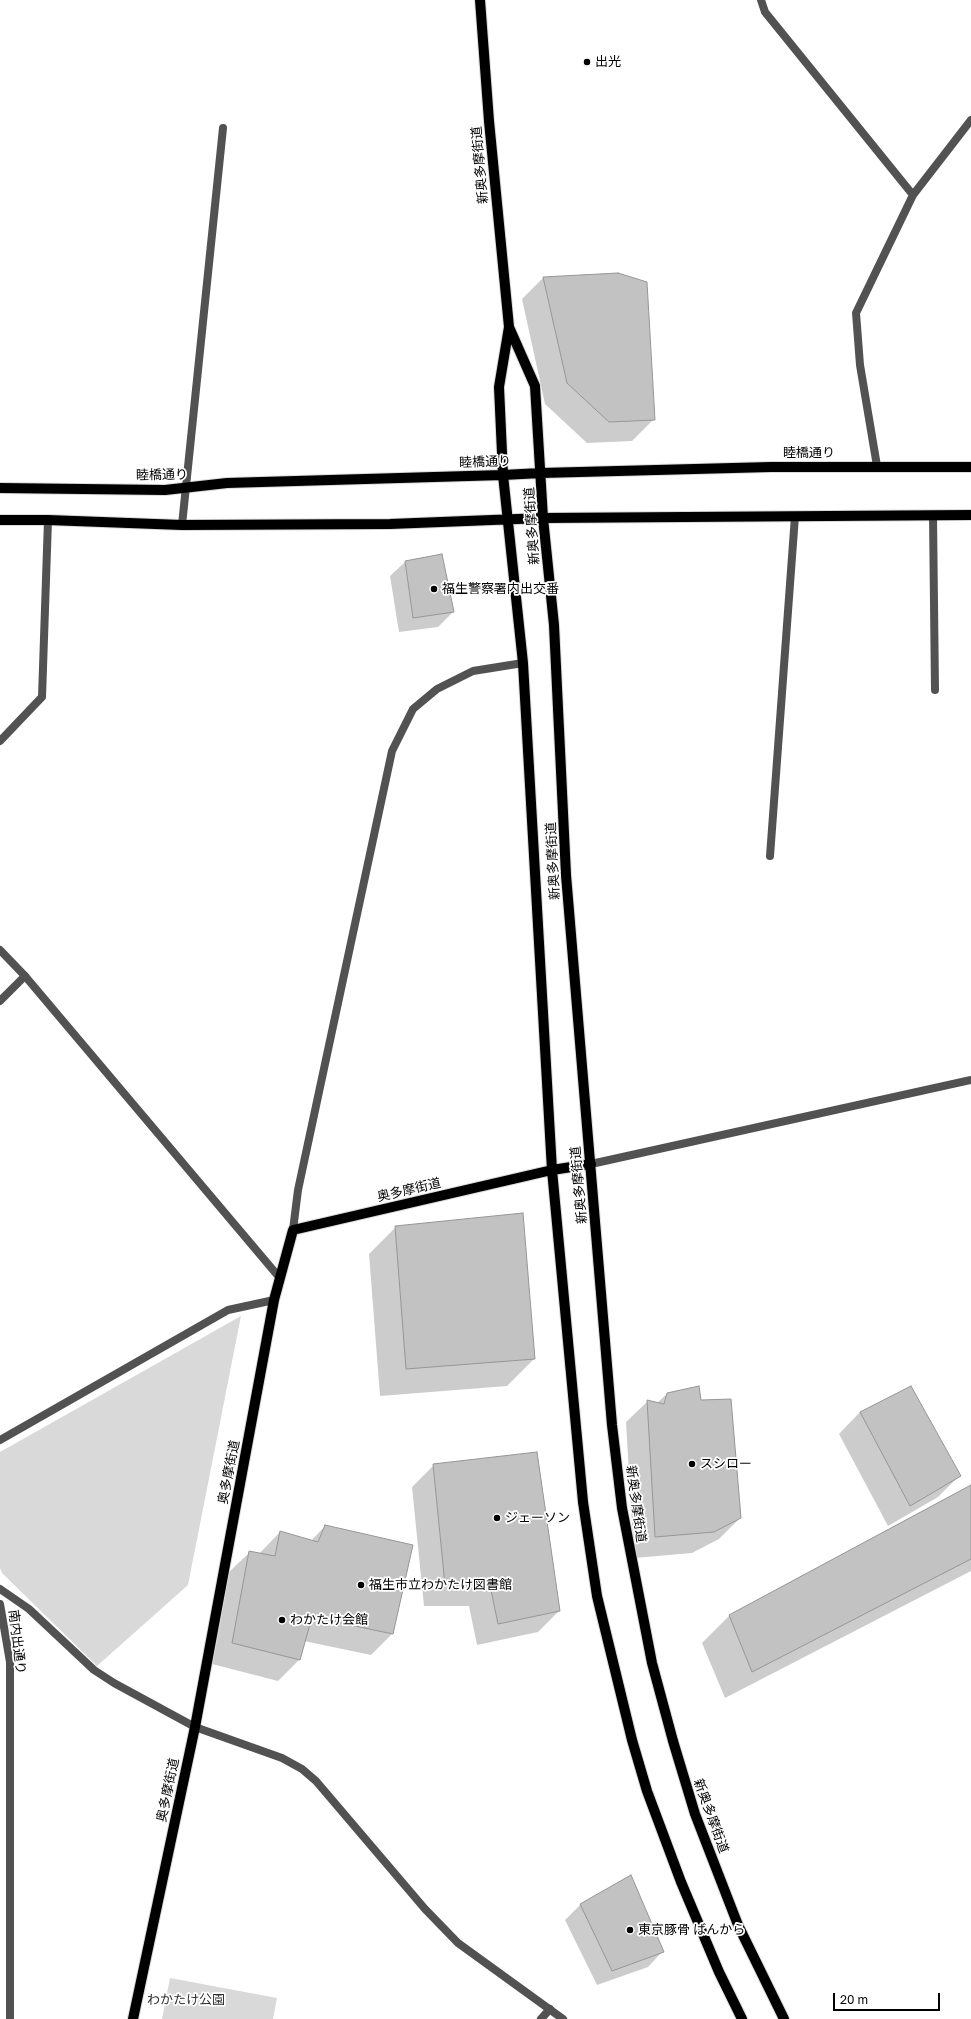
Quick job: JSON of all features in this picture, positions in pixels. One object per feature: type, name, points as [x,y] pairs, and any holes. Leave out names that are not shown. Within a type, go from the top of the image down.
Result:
[{"type":"main road","name":"新奥多摩街道","points":[[480,0],[489,121],[509,327],[499,387],[503,476],[509,520],[523,663],[552,1170],[583,1502],[598,1596],[632,1740],[647,1791],[680,1882],[719,1972],[742,2019]]},
{"type":"main road","name":"新奥多摩街道","points":[[509,327],[535,386],[543,518],[554,625],[566,875],[612,1425],[622,1508],[652,1663],[673,1742],[696,1814],[738,1925],[784,2019]]},
{"type":"main road","name":"睦橋通り","points":[[0,488],[186,488],[227,483],[503,476],[541,472],[771,467],[971,467]]},
{"type":"main road","points":[[0,520],[48,520],[182,525],[390,524],[543,518],[971,515]]},
{"type":"main road","name":"奥多摩街道","points":[[133,2019],[195,1727],[274,1300],[293,1230],[552,1170],[591,1164]]},
{"type":"street","points":[[762,0],[765,12],[913,195]]},
{"type":"street","points":[[877,466],[860,365],[856,313],[913,195],[971,120]]},
{"type":"street","points":[[182,525],[223,128]]},
{"type":"street","points":[[770,856],[795,516]]},
{"type":"street","points":[[933,516],[935,690]]},
{"type":"street","points":[[0,741],[42,697],[48,520]]},
{"type":"street","points":[[293,1230],[298,1190],[392,751],[414,709],[437,689],[473,671],[523,663]]},
{"type":"street","points":[[0,950],[25,976],[279,1277]]},
{"type":"street","points":[[0,1001],[25,976]]},
{"type":"street","points":[[591,1164],[971,1080]]},
{"type":"street","points":[[0,1440],[228,1310],[274,1300]]},
{"type":"street","points":[[0,1589],[29,1609],[94,1670],[114,1684],[195,1727],[282,1758],[302,1769],[316,1781],[425,1909],[458,1943],[563,2019]]},
{"type":"street","name":"南内出通り","points":[[0,1604],[10,1662],[10,2019]]},
{"type":"street","points":[[541,2019],[550,2009]]},
{"type":"green space","points":[[241,1316],[188,1585],[97,1666],[2,1573],[0,1568],[0,1452]]},
{"type":"green space","name":"わかたけ公園","points":[[170,1978],[277,1998],[273,2019],[162,2019]]},
{"type":"building","points":[[618,273],[647,282],[655,420],[609,422],[567,383],[543,277]]},
{"type":"building","points":[[442,554],[454,612],[413,618],[405,561]]},
{"type":"building","points":[[523,1213],[535,1359],[406,1369],[395,1226]]},
{"type":"building","points":[[699,1386],[701,1400],[731,1399],[741,1518],[714,1532],[655,1537],[647,1400],[664,1404],[667,1393]]},
{"type":"building","points":[[911,1386],[961,1476],[910,1506],[860,1412]]},
{"type":"building","points":[[537,1452],[560,1611],[498,1624],[490,1585],[445,1585],[433,1464]]},
{"type":"building","points":[[971,1485],[971,1559],[752,1672],[729,1615]]},
{"type":"building","points":[[325,1525],[413,1545],[393,1634],[312,1617],[300,1660],[232,1643],[249,1551],[275,1556],[280,1531],[318,1542]]},
{"type":"building","points":[[631,1875],[664,1952],[612,1971],[580,1904]]},
{"type":"place","name":"出光","points":[[587,62]]},
{"type":"place","name":"福生警察署内出交番","points":[[434,589]]},
{"type":"place","name":"スシロー","points":[[692,1464]]},
{"type":"place","name":"ジェーソン","points":[[497,1518]]},
{"type":"place","name":"福生市立わかたけ図書館","points":[[361,1585]]},
{"type":"place","name":"わかたけ会館","points":[[282,1620]]},
{"type":"place","name":"東京豚骨 ばんから","points":[[630,1930]]}]
